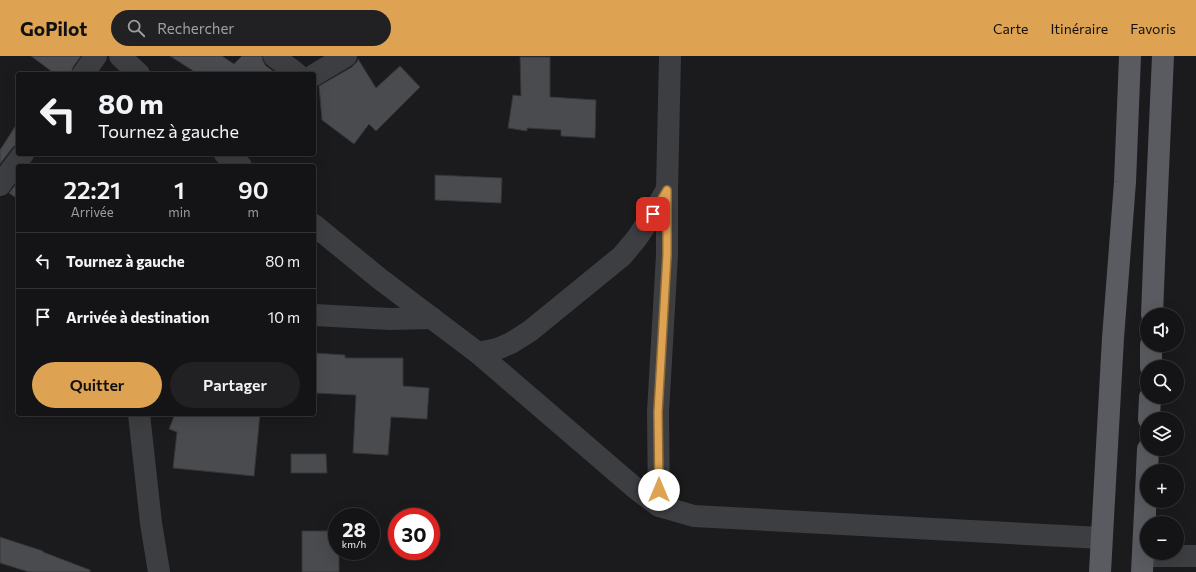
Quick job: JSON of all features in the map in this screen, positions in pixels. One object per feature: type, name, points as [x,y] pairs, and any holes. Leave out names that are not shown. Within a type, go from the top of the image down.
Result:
[{"type":"main road","points":[[1100,572],[1113,338],[1125,182],[1130,56]]},
{"type":"main road","points":[[1152,308],[1163,56]]},
{"type":"main road","points":[[1143,564],[1145,508]]},
{"type":"street","points":[[84,72],[96,56]]},
{"type":"street","points":[[120,56],[137,72]]},
{"type":"street","points":[[274,56],[294,72]]},
{"type":"street","points":[[316,74],[346,56]]},
{"type":"street","points":[[659,506],[658,412],[667,255],[670,56]]},
{"type":"street","points":[[0,185],[22,156]]},
{"type":"street","points":[[228,156],[238,164]]},
{"type":"street","points":[[478,353],[497,349],[511,343],[530,331],[622,256],[637,238],[667,190]]},
{"type":"street","points":[[316,227],[380,279],[478,353],[635,488],[659,506],[694,516],[1101,538]]},
{"type":"street","points":[[316,315],[390,319],[432,318]]},
{"type":"street","points":[[139,416],[151,523],[159,572]]},
{"type":"street","points":[[1143,564],[1196,556]]},
{"type":"building","points":[[31,56],[81,56],[73,67],[72,72],[52,72]]},
{"type":"building","points":[[170,56],[222,56],[234,64],[242,56],[262,56],[266,66],[274,72],[195,72]]},
{"type":"building","points":[[520,57],[550,57],[550,97],[596,100],[595,138],[561,136],[561,130],[527,128],[527,131],[508,128],[513,95],[521,96]]},
{"type":"building","points":[[358,59],[376,88],[400,66],[420,87],[376,131],[369,124],[354,144],[322,120],[319,86],[352,67]]},
{"type":"building","points":[[16,125],[16,145],[0,164],[0,150]]},
{"type":"building","points":[[435,175],[502,178],[501,203],[435,200]]},
{"type":"building","points":[[16,184],[16,198],[9,193]]},
{"type":"building","points":[[316,353],[345,355],[345,358],[403,358],[403,386],[429,388],[427,419],[391,417],[388,455],[353,453],[356,395],[316,393]]},
{"type":"building","points":[[174,416],[260,416],[254,476],[173,468],[177,432],[169,429]]},
{"type":"building","points":[[291,454],[326,454],[327,473],[291,473]]},
{"type":"building","points":[[302,531],[328,531],[328,560],[339,560],[339,572],[302,572]]},
{"type":"building","points":[[0,537],[43,551],[90,570],[90,572],[29,572],[0,563]]},
{"type":"route","points":[[653,214],[667,190],[667,255],[658,412],[659,490]]}]
